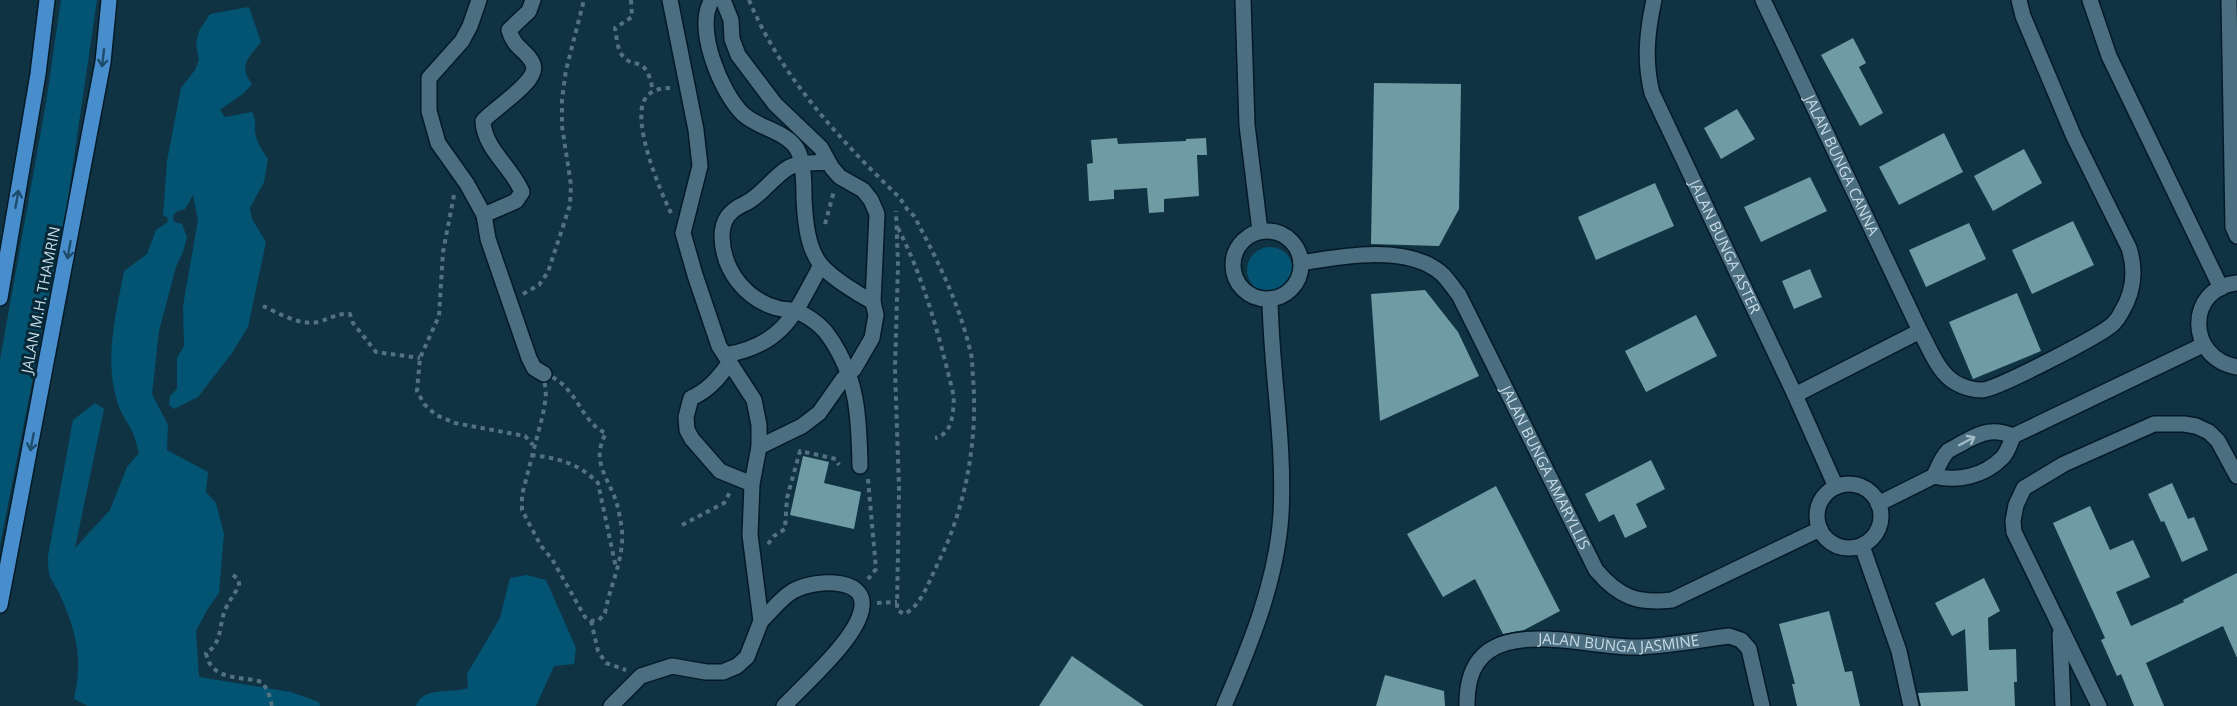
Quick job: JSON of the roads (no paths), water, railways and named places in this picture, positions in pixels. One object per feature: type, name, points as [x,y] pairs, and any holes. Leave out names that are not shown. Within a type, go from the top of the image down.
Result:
[{"type":"main road","points":[[0,298],[38,74],[47,0]]},
{"type":"main road","name":"JALAN M.H. THAMRIN","points":[[0,605],[101,73],[109,0]]},
{"type":"street","points":[[479,0],[470,26],[462,40],[429,78],[429,111],[438,143],[463,178],[484,214],[488,239],[529,358],[534,368],[544,374]]},
{"type":"street","points":[[484,214],[516,201],[522,192],[517,180],[483,133],[483,121],[491,111],[530,79],[534,68],[532,61],[512,40],[509,30],[529,12],[533,0]]},
{"type":"street","points":[[670,0],[696,130],[700,166],[683,233],[710,323],[727,359],[754,400],[759,425],[759,447],[752,484],[750,535],[761,621]]},
{"type":"street","points":[[712,0],[706,15],[711,53],[725,91],[745,116],[786,139],[797,149],[804,177],[807,226],[819,261],[856,293],[873,302]]},
{"type":"street","points":[[723,0],[731,20],[732,39],[738,55],[775,104],[821,148],[828,162],[840,177],[863,190],[871,200],[877,214],[873,302],[876,315],[872,338],[854,369],[819,413],[802,426],[759,447]]},
{"type":"street","points":[[1243,0],[1246,125],[1260,231]]},
{"type":"street","name":"JALAN BUNGA ASTER","points":[[1654,0],[1648,27],[1647,74],[1659,112],[1795,395],[1836,487]]},
{"type":"street","name":"JALAN BUNGA CANNA","points":[[1763,0],[1920,331],[1942,372],[1955,383],[1967,388],[1983,390],[2000,386],[2112,325],[2130,297],[2134,265],[2129,248],[2074,138],[2023,16],[2019,0]]},
{"type":"street","points":[[2090,0],[2109,56],[2221,288]]},
{"type":"street","points":[[2229,0],[2233,227],[2237,236]]},
{"type":"street","points":[[828,162],[789,166],[763,192],[730,212],[724,221],[722,234],[726,263],[744,288],[759,301],[778,308],[796,311],[813,321],[827,334],[848,374],[856,397],[860,466]]},
{"type":"street","points":[[1260,231],[1270,231],[1288,238],[1295,245],[1301,263],[1296,283],[1280,296],[1270,299],[1252,296],[1238,283],[1234,274],[1234,256],[1238,247],[1251,234],[1260,231]]},
{"type":"street","name":"JALAN BUNGA AMARYLLIS","points":[[1301,263],[1336,257],[1395,256],[1415,260],[1442,274],[1459,295],[1596,570],[1610,586],[1627,597],[1650,602],[1672,600],[1820,529]]},
{"type":"street","points":[[752,484],[720,471],[704,454],[687,430],[686,417],[692,398],[719,377],[727,359],[762,344],[780,330],[796,311],[819,261]]},
{"type":"street","points":[[2237,284],[2221,288],[2205,302],[2198,323],[2203,345],[2218,361],[2237,367]]},
{"type":"street","points":[[1224,706],[1264,602],[1274,562],[1281,515],[1281,462],[1270,299]]},
{"type":"street","points":[[1795,395],[1920,331]]},
{"type":"street","points":[[1934,476],[1940,461],[1948,452],[1969,440],[1988,431],[2013,436],[2203,345]]},
{"type":"street","points":[[2098,706],[2014,532],[2013,521],[2016,505],[2024,488],[2064,464],[2136,430],[2154,424],[2168,423],[2196,426],[2209,432],[2218,441],[2237,476]]},
{"type":"street","points":[[1878,504],[1934,476],[1949,480],[1964,479],[1985,469],[2002,459],[2008,451],[2013,436]]},
{"type":"street","points":[[1846,484],[1856,485],[1873,495],[1878,504],[1880,523],[1876,533],[1862,546],[1842,548],[1825,537],[1820,529],[1817,519],[1818,509],[1822,500],[1836,487],[1846,484]]},
{"type":"street","points":[[1862,546],[1899,651],[1911,706]]},
{"type":"street","points":[[618,703],[641,676],[672,666],[706,672],[723,672],[737,666],[747,657],[761,621],[794,590],[834,583],[848,584],[859,592],[863,604],[860,617],[839,649],[783,706]]},
{"type":"street","points":[[2060,628],[2063,706]]},
{"type":"street","name":"JALAN BUNGA JASMINE","points":[[1467,706],[1472,675],[1481,658],[1494,646],[1507,641],[1527,638],[1634,647],[1729,636],[1741,640],[1749,649],[1762,706]]}]
